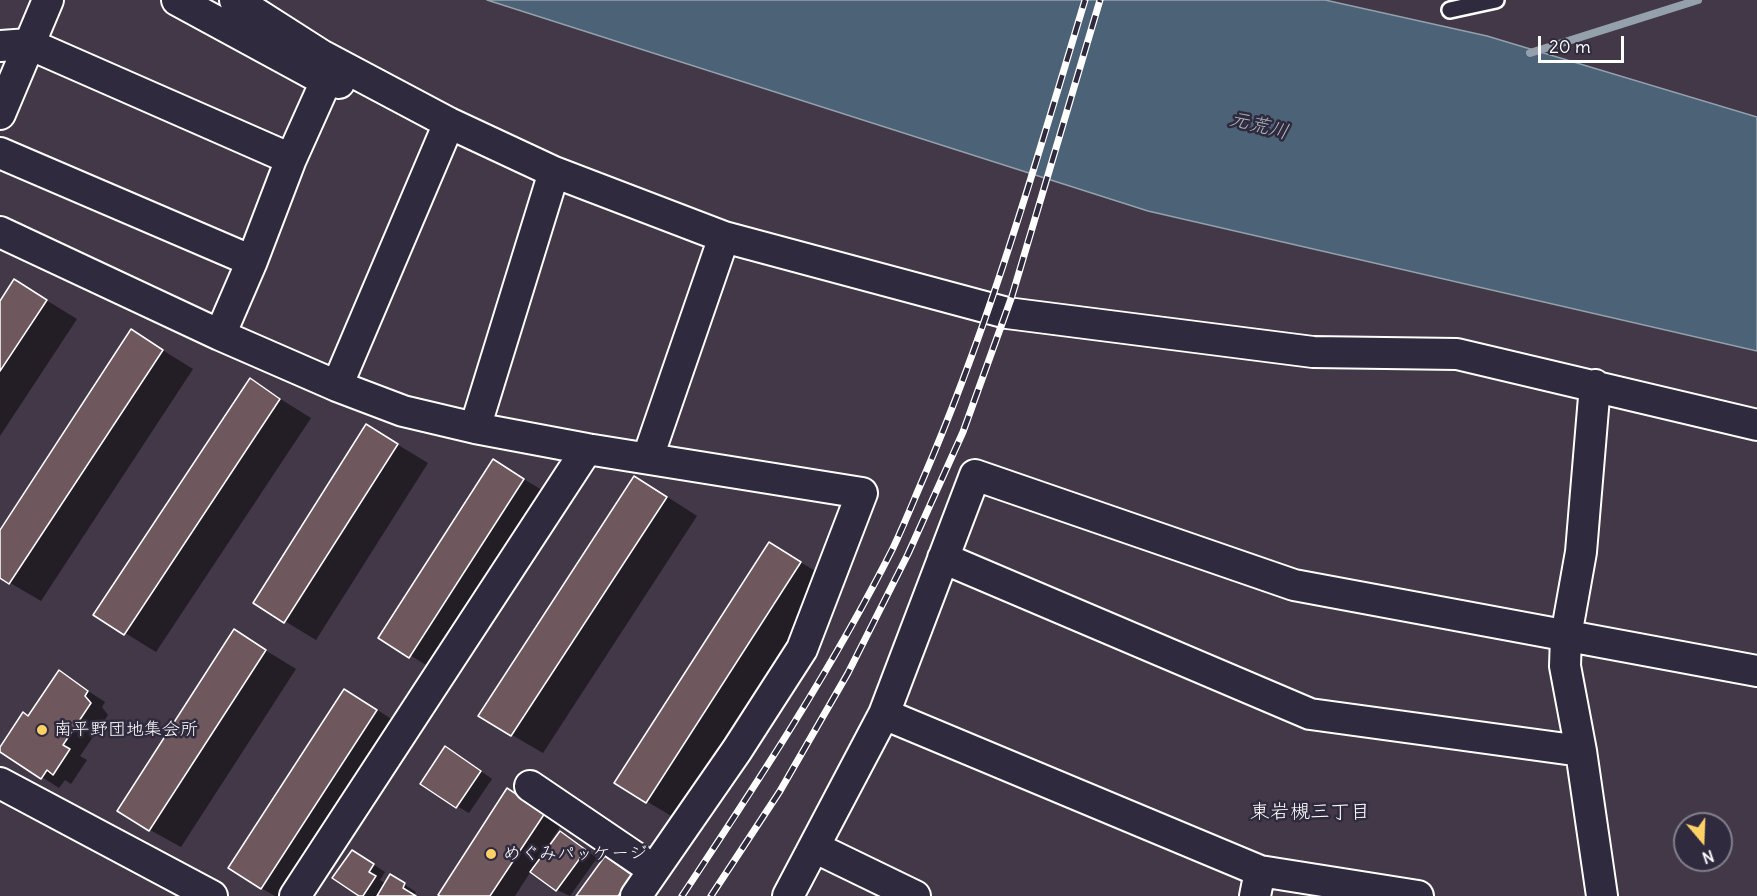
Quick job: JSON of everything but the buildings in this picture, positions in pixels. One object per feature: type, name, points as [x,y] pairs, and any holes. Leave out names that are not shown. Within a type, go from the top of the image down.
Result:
[{"type":"street","points":[[0,114],[14,45],[48,0]]},
{"type":"street","points":[[177,0],[326,81],[381,88]]},
{"type":"street","points":[[235,0],[321,55],[449,123],[554,172],[724,237],[1007,313],[1313,352],[1457,354],[1757,425]]},
{"type":"street","points":[[14,45],[291,159]]},
{"type":"street","points":[[220,334],[252,261],[291,159],[326,81]]},
{"type":"street","points":[[337,386],[449,123]]},
{"type":"street","points":[[0,153],[252,261]]},
{"type":"street","points":[[475,428],[554,172]]},
{"type":"street","points":[[0,232],[337,386],[403,411],[475,428],[587,449],[862,493],[802,649],[737,750],[636,896]]},
{"type":"street","points":[[648,457],[724,237]]},
{"type":"street","points":[[1595,385],[1581,552],[1566,636],[1565,666],[1581,751],[1602,896]]},
{"type":"street","points":[[295,896],[587,449]]},
{"type":"street","points":[[788,896],[816,848],[884,714],[975,475],[1294,585],[1757,671]]},
{"type":"street","points":[[943,558],[1310,714],[1581,751]]},
{"type":"street","points":[[884,714],[1258,884],[1418,896]]},
{"type":"street","points":[[0,783],[212,896]]},
{"type":"street","points":[[530,786],[654,870]]},
{"type":"street","points":[[816,848],[915,896]]},
{"type":"lane","points":[[1450,10],[1496,0]]},
{"type":"water","name":"元荒川","points":[[487,0],[1325,0],[1487,36],[1757,117],[1757,351],[1148,211]]},
{"type":"waterway","points":[[1530,53],[1698,0]]},
{"type":"railway","points":[[682,896],[766,768],[845,638],[901,531],[947,421],[991,302],[1085,0]]},
{"type":"railway","points":[[711,896],[780,791],[848,673],[908,554],[963,432],[1012,296],[1100,0]]},
{"type":"place","name":"南平野団地集会所","points":[[42,730]]},
{"type":"place","name":"めぐみパッケージ","points":[[491,854]]},
{"type":"district","name":"東岩槻三丁目","points":[[1310,812]]}]
